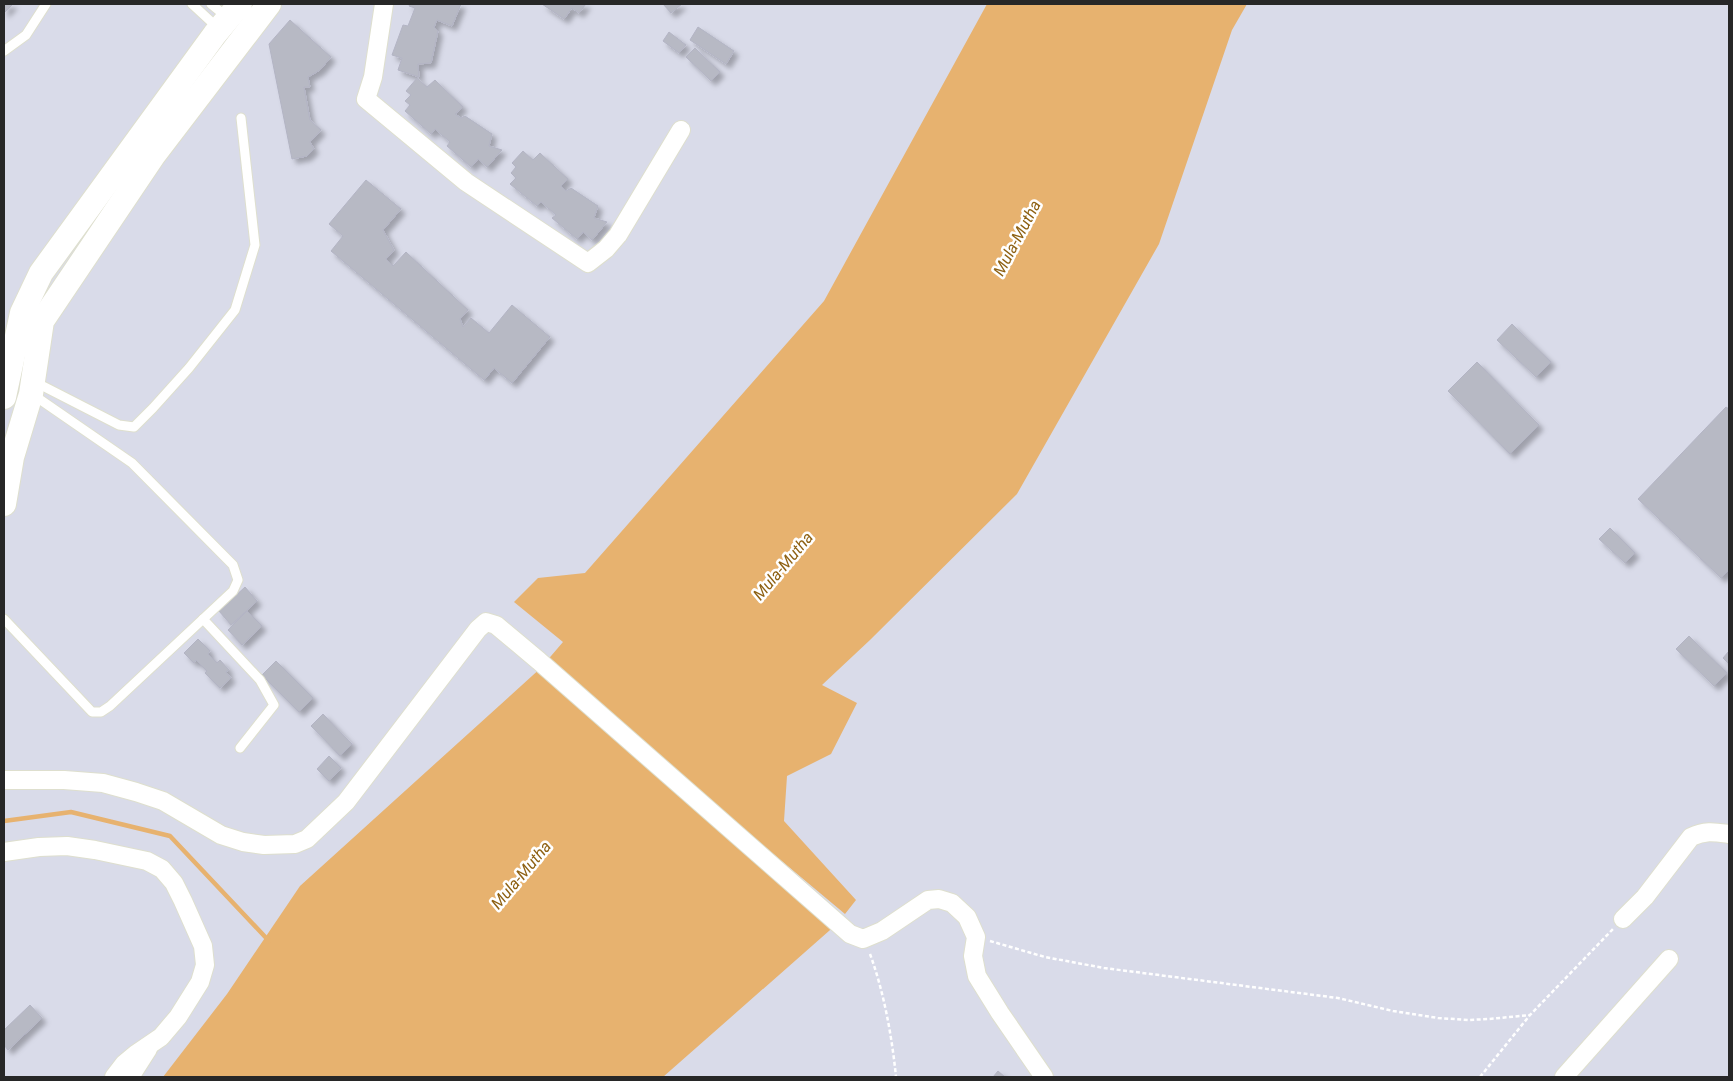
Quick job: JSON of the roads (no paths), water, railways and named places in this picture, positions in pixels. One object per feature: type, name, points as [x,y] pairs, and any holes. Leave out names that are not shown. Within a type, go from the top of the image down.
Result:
[{"type":"main road","points":[[4,504],[12,456],[32,387],[42,321],[153,156],[269,4]]},
{"type":"main road","points":[[4,397],[22,313],[41,273],[186,74],[225,14]]},
{"type":"main road","points":[[186,74],[205,87]]},
{"type":"street","points":[[384,4],[373,76],[366,99],[466,182],[588,263],[606,249],[618,235],[682,130]]},
{"type":"street","points":[[4,780],[64,780],[103,783],[163,802],[221,835],[243,842],[264,846],[295,844],[307,839],[346,802],[478,629],[486,622],[496,625],[539,661],[850,934],[863,939],[882,930],[928,900],[939,899],[952,903],[967,917],[976,937],[973,956],[977,976],[1044,1077]]},
{"type":"street","points":[[1623,919],[1645,897],[1691,837],[1701,832],[1712,831],[1729,834]]},
{"type":"street","points":[[4,852],[39,847],[66,846],[95,850],[147,861],[162,869],[174,883],[203,946],[205,965],[200,982],[178,1017],[162,1037],[136,1054],[124,1064],[114,1077]]},
{"type":"street","points":[[1564,1077],[1669,959]]},
{"type":"street","points":[[130,1077],[150,1046]]},
{"type":"lane","points":[[4,50],[26,35],[46,4]]},
{"type":"lane","points":[[192,4],[225,14]]},
{"type":"lane","points":[[32,387],[119,425],[134,426],[189,368],[235,310],[255,245],[241,118]]},
{"type":"lane","points":[[4,619],[92,712],[101,712],[110,706],[233,591],[238,580],[233,565],[132,463],[32,387]]},
{"type":"lane","points":[[203,618],[260,680],[274,704],[240,748]]},
{"type":"water","name":"Mula-Mutha","points":[[987,4],[1247,4],[1232,30],[1159,244],[1017,494],[822,685],[857,703],[831,754],[787,776],[784,821],[856,900],[845,914],[545,663],[563,642],[514,602],[538,578],[585,573],[824,301]]},
{"type":"water","name":"Mula-Mutha","points":[[543,666],[838,923],[663,1077],[163,1077],[227,994],[300,886]]},
{"type":"waterway","points":[[4,821],[71,812],[170,836],[269,941]]}]
